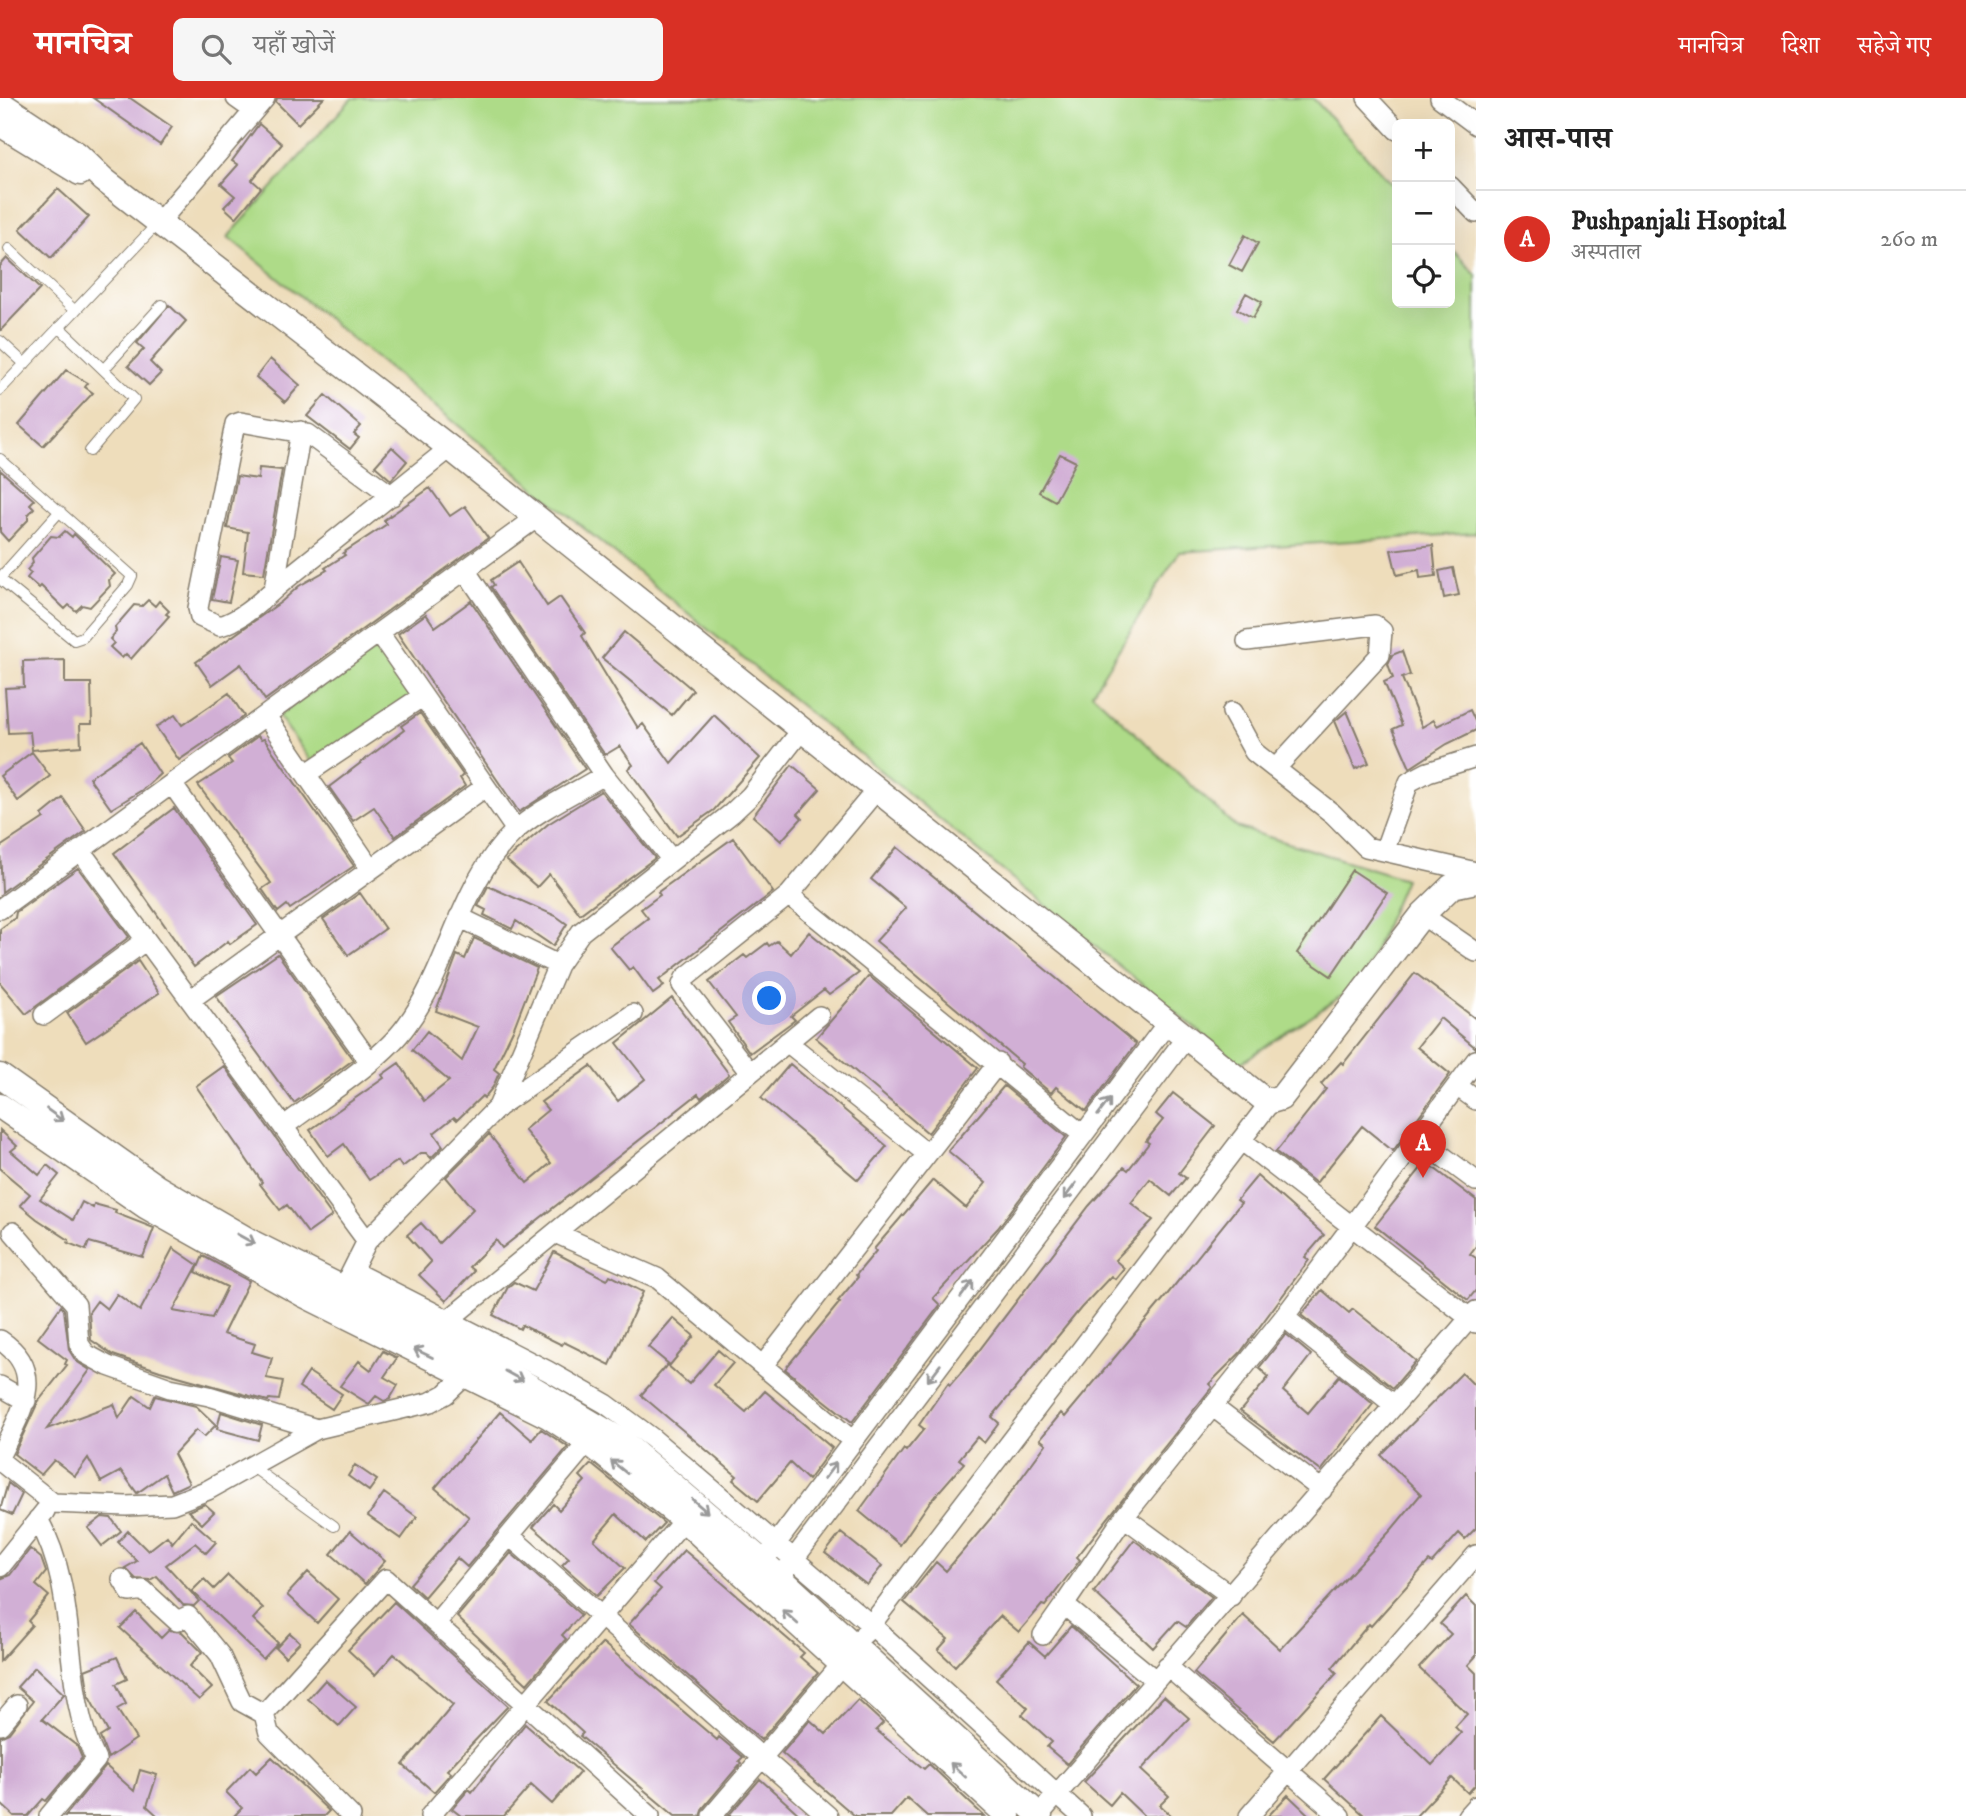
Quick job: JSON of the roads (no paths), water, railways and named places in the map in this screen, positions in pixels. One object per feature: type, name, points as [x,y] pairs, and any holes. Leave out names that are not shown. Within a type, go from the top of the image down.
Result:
[{"type":"street","points":[[160,221],[259,104],[236,98]]},
{"type":"street","points":[[1367,98],[1392,125]]},
{"type":"street","points":[[1440,98],[1476,125]]},
{"type":"street","points":[[0,103],[77,154],[104,180],[450,448],[800,732],[878,788],[1262,1098],[1271,1101],[1281,1098],[1422,915],[1452,886],[1476,881]]},
{"type":"street","points":[[0,124],[68,168],[104,180]]},
{"type":"street","points":[[1455,191],[1476,214]]},
{"type":"street","points":[[392,496],[301,430],[240,422],[232,429],[198,613],[209,624],[230,623],[392,496],[450,448]]},
{"type":"street","points":[[274,589],[301,430]]},
{"type":"street","points":[[0,909],[536,518]]},
{"type":"street","points":[[465,570],[604,775],[673,860]]},
{"type":"street","points":[[1247,641],[1376,625],[1382,631],[1380,655],[1276,768]]},
{"type":"street","points":[[379,633],[516,830]]},
{"type":"street","points":[[306,774],[422,696]]},
{"type":"street","points":[[1231,712],[1254,752],[1366,846],[1476,872]]},
{"type":"street","points":[[265,716],[371,869]]},
{"type":"street","points":[[498,1107],[558,965],[580,932],[750,796],[800,732]]},
{"type":"street","points":[[1385,849],[1409,782],[1428,772],[1476,757]]},
{"type":"street","points":[[283,1127],[369,1061],[404,1030],[420,1007],[459,917],[483,870],[516,830],[604,775]]},
{"type":"street","points":[[172,784],[369,1061]]},
{"type":"street","points":[[190,1000],[485,787]]},
{"type":"street","points":[[750,1073],[682,985],[685,978],[789,895],[878,788]]},
{"type":"street","points":[[80,850],[367,1241]]},
{"type":"street","points":[[789,895],[1083,1135]]},
{"type":"street","points":[[1422,915],[1476,951]]},
{"type":"street","points":[[459,917],[558,965]]},
{"type":"street","points":[[44,1015],[146,940]]},
{"type":"street","points":[[333,1309],[367,1241],[498,1107],[633,1014]]},
{"type":"street","points":[[442,1326],[819,1016]]},
{"type":"street","points":[[771,1569],[853,1441],[1083,1135],[1176,1030]]},
{"type":"street","points":[[771,1569],[1176,1030]]},
{"type":"street","points":[[787,1042],[926,1153]]},
{"type":"street","points":[[1043,1635],[1124,1517],[1284,1317],[1350,1225],[1476,1060]]},
{"type":"street","points":[[764,1364],[998,1063]]},
{"type":"street","points":[[0,1076],[158,1188],[253,1243],[348,1279],[606,1404],[652,1438],[850,1655],[1008,1816]]},
{"type":"street","points":[[1457,1086],[1476,1100]]},
{"type":"street","points":[[712,1816],[850,1655],[870,1624],[1271,1101]]},
{"type":"street","points":[[0,1105],[140,1203],[333,1309],[475,1366],[620,1439],[771,1569]]},
{"type":"street","points":[[1418,1138],[1476,1181]]},
{"type":"street","points":[[850,1655],[1040,1815],[1161,1673],[1231,1596],[1393,1404],[1474,1317],[1241,1140]]},
{"type":"street","points":[[13,1232],[76,1304],[79,1344],[86,1354],[135,1377],[317,1429]]},
{"type":"street","points":[[555,1233],[657,1278],[764,1364],[853,1441]]},
{"type":"street","points":[[1284,1317],[1393,1404]]},
{"type":"street","points":[[442,1326],[475,1366],[587,1442],[684,1520],[870,1624],[1081,1816]]},
{"type":"street","points":[[0,1340],[22,1359],[27,1379],[26,1401],[0,1455]]},
{"type":"street","points":[[0,1461],[53,1503],[125,1506],[172,1504],[208,1490],[317,1429],[432,1402],[475,1366]]},
{"type":"street","points":[[0,1386],[26,1401]]},
{"type":"street","points":[[1212,1406],[1322,1490]]},
{"type":"street","points":[[436,1623],[587,1442]]},
{"type":"street","points":[[0,1567],[53,1503]]},
{"type":"street","points":[[1124,1517],[1231,1596]]},
{"type":"street","points":[[38,1518],[51,1541],[67,1601],[75,1687],[86,1738],[96,1760],[49,1816]]},
{"type":"street","points":[[430,1816],[684,1520]]},
{"type":"street","points":[[510,1536],[828,1816]]},
{"type":"street","points":[[1249,1816],[1476,1555]]},
{"type":"street","points":[[122,1579],[130,1592],[143,1590],[177,1621],[188,1616],[220,1655],[242,1702],[264,1714],[269,1733],[351,1816]]},
{"type":"street","points":[[264,1714],[386,1579],[650,1816]]},
{"type":"street","points":[[1064,1605],[1161,1673],[1290,1770],[1340,1816]]},
{"type":"street","points":[[0,1725],[17,1705]]},
{"type":"street","points":[[1467,1816],[1476,1806]]},
{"type":"lane","points":[[0,390],[160,221]]},
{"type":"lane","points":[[9,249],[75,310]]},
{"type":"lane","points":[[104,369],[162,305]]},
{"type":"lane","points":[[60,327],[132,396],[134,401],[90,451]]},
{"type":"lane","points":[[0,341],[25,364]]},
{"type":"lane","points":[[0,459],[60,510],[130,572],[128,585],[83,637],[74,640],[0,579],[60,510]]},
{"type":"lane","points":[[251,1466],[334,1526]]},
{"type":"place","name":"Pushpanjali Hsopital","points":[[1423,1178]]}]
